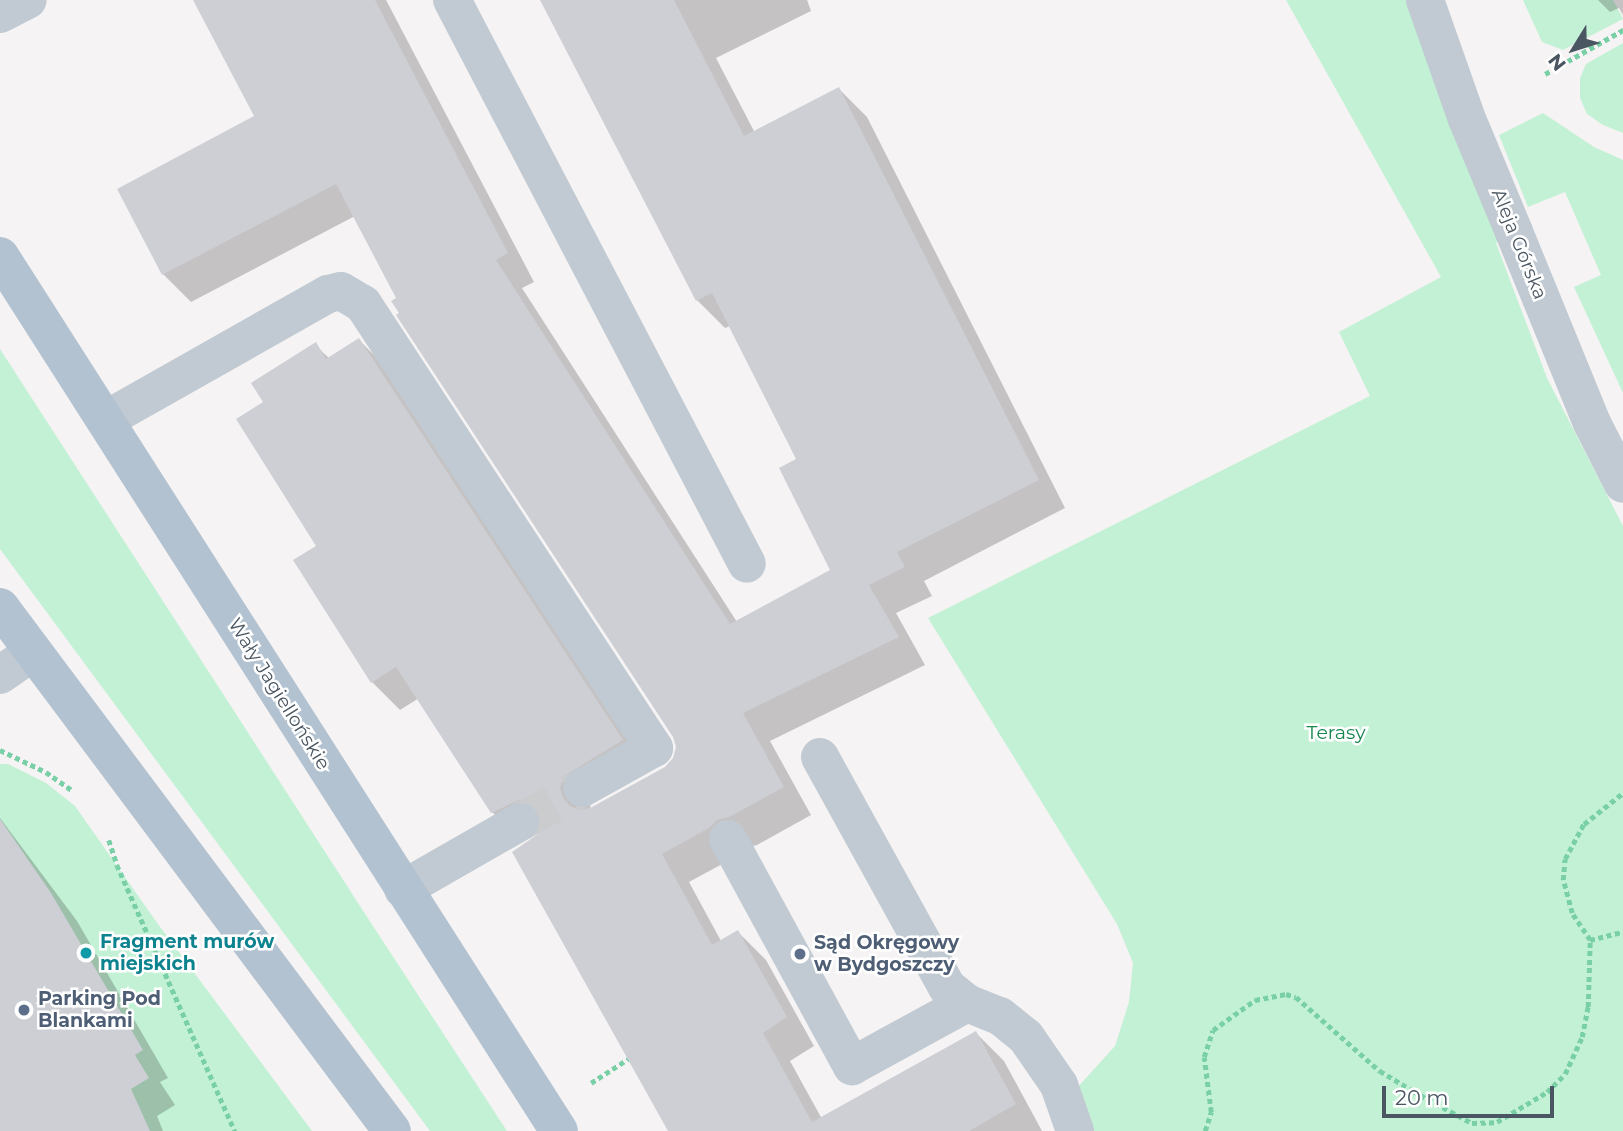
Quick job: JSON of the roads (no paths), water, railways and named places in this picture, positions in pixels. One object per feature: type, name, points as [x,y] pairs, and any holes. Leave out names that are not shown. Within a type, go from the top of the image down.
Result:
[{"type":"main road","name":"Wały Jagiellońskie","points":[[0,256],[559,1131]]},
{"type":"main road","points":[[0,607],[391,1131]]},
{"type":"street","points":[[0,13],[27,0]]},
{"type":"street","points":[[452,0],[747,564]]},
{"type":"street","name":"Aleja Górska","points":[[1424,0],[1467,118],[1592,423],[1623,484]]},
{"type":"street","points":[[105,420],[328,294],[341,291],[363,304],[654,748],[582,788]]},
{"type":"street","points":[[0,675],[32,653]]},
{"type":"street","points":[[820,757],[947,986],[967,1003],[1000,1016],[1026,1037],[1059,1085],[1075,1131]]},
{"type":"street","points":[[403,889],[520,822]]},
{"type":"street","points":[[728,839],[852,1066],[967,1003]]},
{"type":"tunnel","points":[[520,822],[582,788]]},
{"type":"place","name":"Fragment murów miejskich","points":[[86,953]]},
{"type":"place","name":"Sąd Okręgowy w Bydgoszczy","points":[[800,954]]},
{"type":"place","name":"Parking Pod Blankami","points":[[24,1010]]},
{"type":"park label","name":"Terasy","points":[[1336,733]]}]
